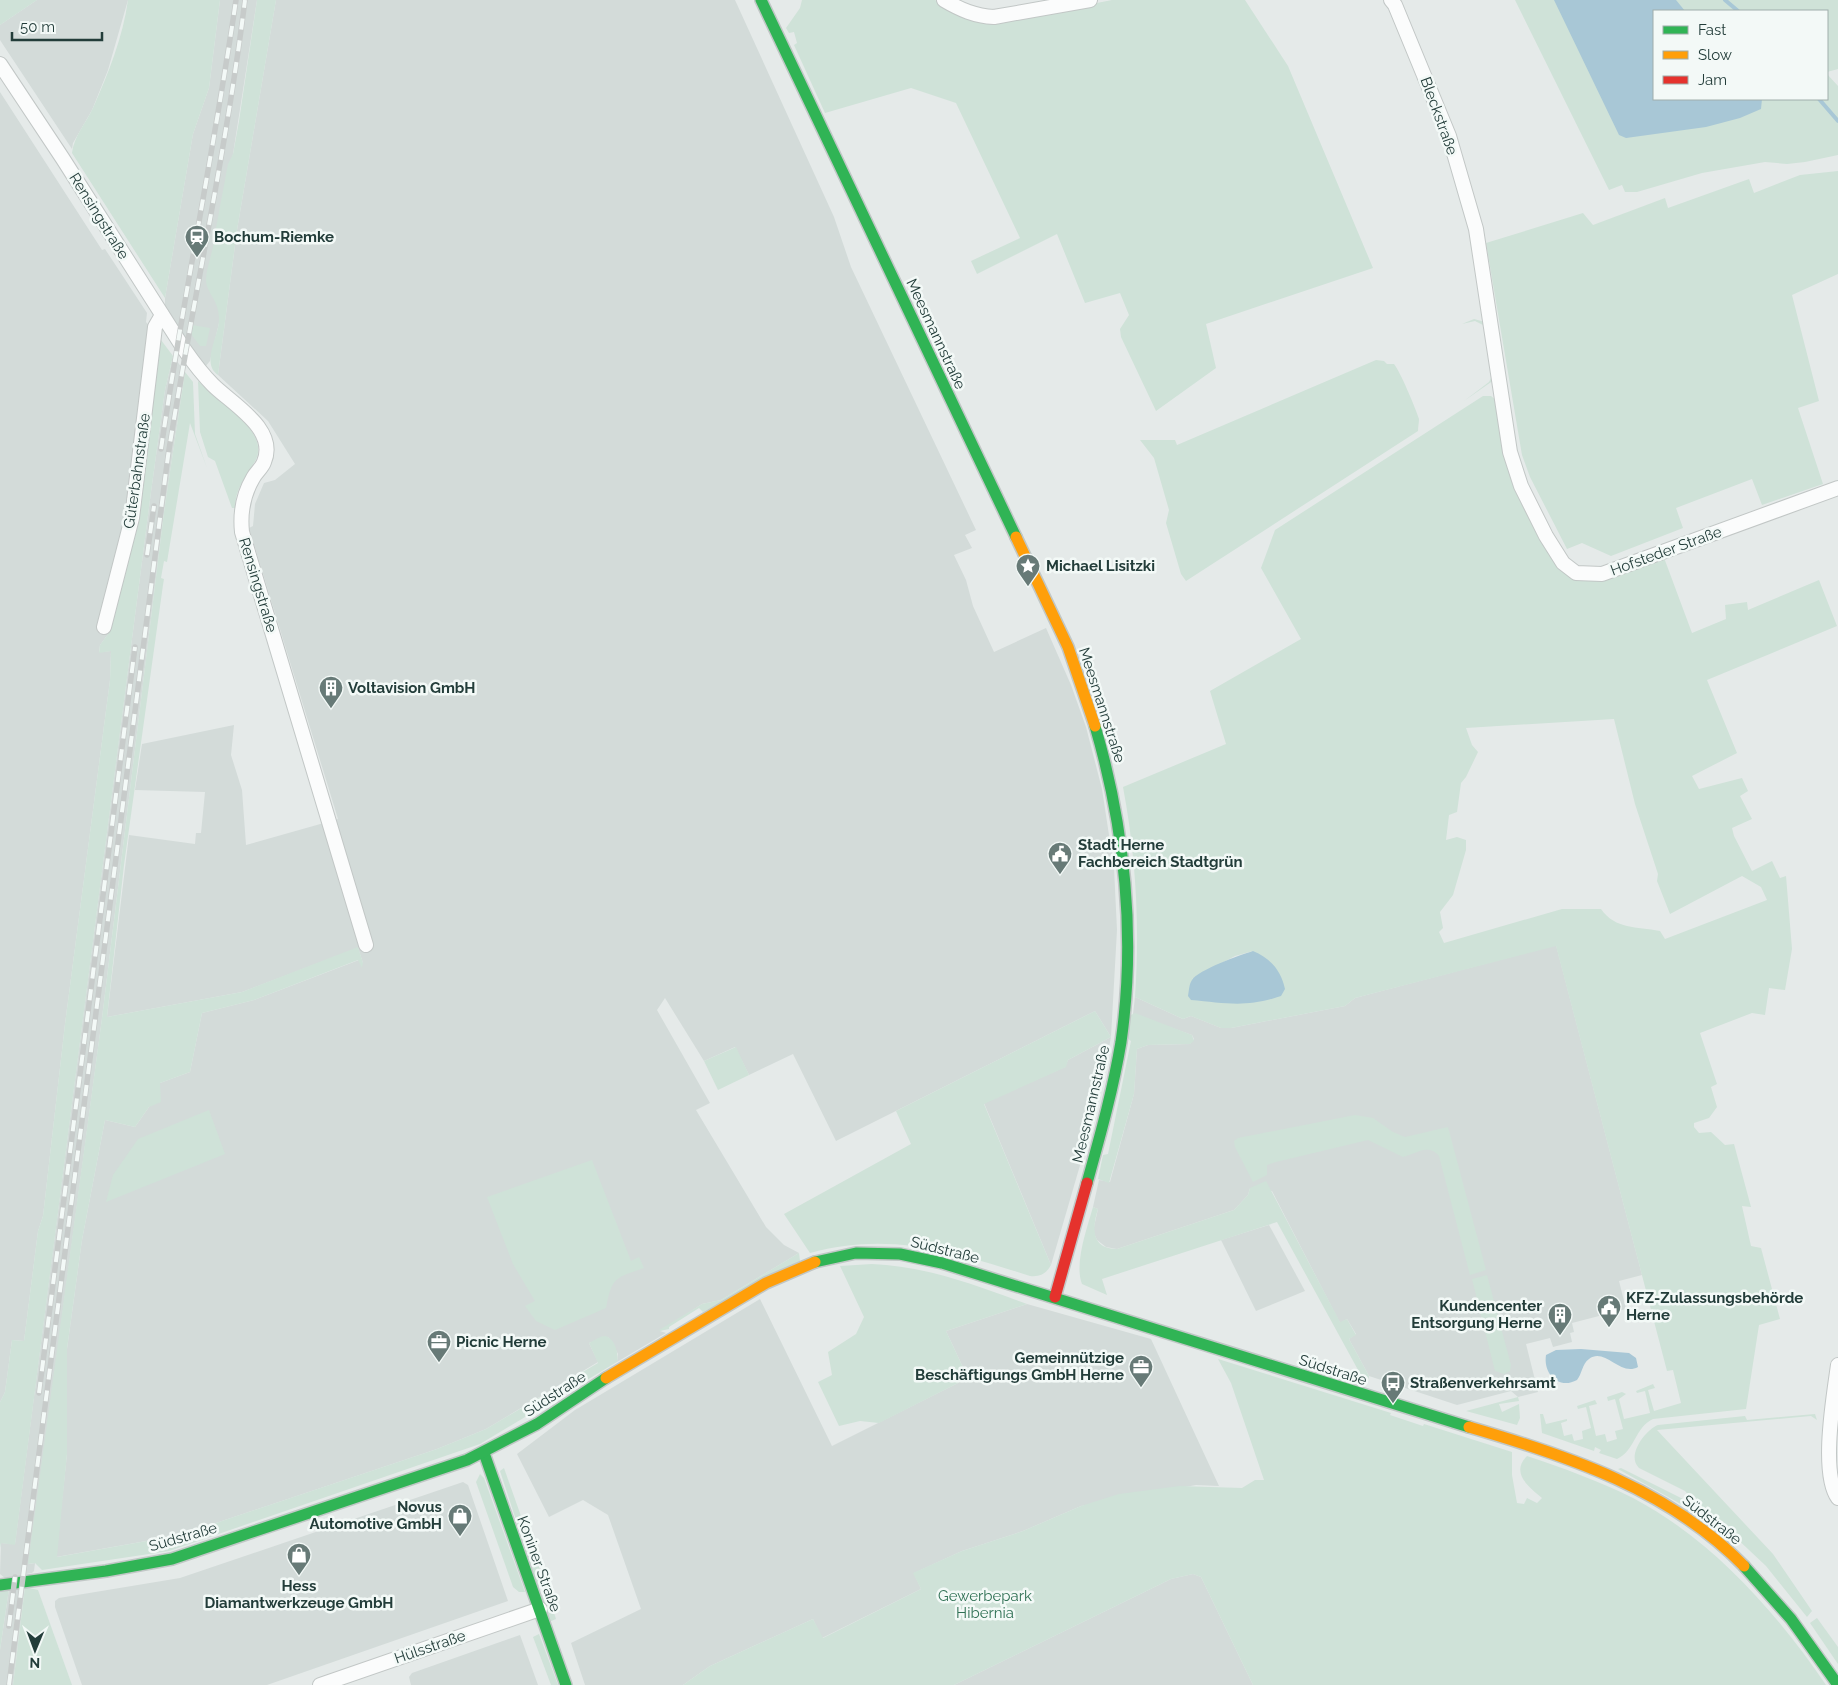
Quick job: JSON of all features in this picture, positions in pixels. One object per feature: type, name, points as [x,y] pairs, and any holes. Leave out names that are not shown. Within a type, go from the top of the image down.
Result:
[{"type":"street","name":"Meesmannstraße","points":[[761,0],[1068,647],[1096,723],[1110,777],[1120,835],[1126,905],[1127,968],[1121,1040],[1107,1111],[1056,1297]]},
{"type":"street","points":[[944,0],[965,12],[980,17],[994,17],[1090,0]]},
{"type":"street","name":"Bleckstraße","points":[[1391,0],[1399,14],[1445,124],[1477,235]]},
{"type":"street","name":"Rensingstraße","points":[[0,64],[162,315],[203,375],[253,421],[266,442],[267,450],[264,465],[254,475],[245,495],[240,517],[242,532],[366,945]]},
{"type":"street","name":"Hofsteder Straße","points":[[1477,235],[1510,452],[1528,501],[1546,536],[1569,570],[1583,575],[1602,574],[1838,488]]},
{"type":"street","name":"Güterbahnstraße","points":[[104,627],[132,518],[156,327],[162,315]]},
{"type":"street","name":"Südstraße","points":[[0,1585],[106,1571],[172,1559],[455,1464],[484,1453],[537,1424],[614,1373],[766,1283],[811,1263],[856,1253],[900,1254],[942,1262],[1530,1447],[1574,1462],[1632,1486],[1686,1516],[1743,1564],[1800,1629],[1838,1685]]},
{"type":"street","points":[[1838,1365],[1830,1439],[1832,1482],[1838,1498]]},
{"type":"street","name":"Koniner Straße","points":[[484,1453],[566,1685]]},
{"type":"street","name":"Hülsstraße","points":[[320,1685],[540,1609]]},
{"type":"shaded area","points":[[37,0],[128,0],[108,70],[92,110],[73,143],[72,149],[0,40],[0,25]]},
{"type":"shaded area","points":[[220,0],[257,0],[233,154],[219,323],[210,361],[205,367],[165,309],[165,298],[193,134],[209,88]]},
{"type":"shaded area","points":[[276,0],[735,0],[834,217],[851,267],[976,530],[965,535],[972,548],[954,555],[966,580],[973,606],[994,652],[1046,628],[1071,685],[1086,727],[1102,789],[1114,868],[1117,930],[1111,1037],[1095,1011],[836,1141],[793,1054],[749,1075],[735,1047],[704,1061],[665,998],[657,1010],[710,1103],[696,1110],[766,1227],[784,1245],[799,1253],[721,1300],[702,1304],[660,1331],[666,1333],[617,1362],[618,1354],[609,1338],[589,1343],[598,1362],[486,1429],[437,1449],[180,1535],[56,1557],[67,1454],[67,1349],[82,1240],[105,1120],[135,1127],[149,1107],[160,1083],[190,1072],[202,1013],[254,1000],[359,960],[363,963],[358,948],[242,992],[107,1017],[129,835],[195,844],[196,833],[201,833],[205,792],[135,790],[142,744],[234,725],[231,755],[242,790],[246,845],[338,819],[249,528],[253,526],[255,504],[264,483],[275,480],[295,464],[268,421],[218,375],[237,230]]},
{"type":"shaded area","points":[[0,92],[102,250],[105,249],[147,313],[146,322],[161,340],[138,521],[111,630],[100,645],[99,652],[111,651],[110,680],[65,1024],[43,1216],[38,1231],[24,1341],[12,1340],[5,1392],[0,1402]]},
{"type":"shaded area","points":[[173,356],[185,372],[164,512],[102,1018],[29,1564],[35,1563],[34,1571],[5,1578],[0,1574],[1,1543],[15,1544],[151,492],[165,390]]},
{"type":"shaded area","points":[[1556,945],[1642,1275],[1619,1281],[1626,1309],[1572,1323],[1574,1332],[1570,1333],[1572,1342],[1553,1347],[1550,1338],[1526,1344],[1538,1392],[1518,1397],[1511,1391],[1457,1405],[1369,1376],[1349,1339],[1356,1334],[1347,1319],[1340,1323],[1272,1191],[1250,1188],[1248,1195],[1234,1210],[1117,1249],[1106,1247],[1097,1240],[1093,1231],[1098,1209],[1093,1207],[1099,1180],[1110,1182],[1134,1094],[1137,1049],[1148,1045],[1190,1044],[1194,1039],[1192,1035],[1133,1014],[1135,997],[1183,1019],[1191,1016],[1221,1028],[1231,1028],[1345,1006],[1355,998]]},
{"type":"shaded area","points":[[1111,1037],[1099,1100],[1051,1265],[984,1103],[1065,1067],[1068,1060]]},
{"type":"shaded area","points":[[1269,1225],[1305,1291],[1256,1311],[1221,1240]]},
{"type":"shaded area","points":[[760,1299],[832,1446],[968,1378],[946,1331],[1027,1304],[1151,1339],[1219,1486],[1196,1485],[1081,1506],[1023,1531],[962,1551],[914,1573],[921,1589],[822,1638],[813,1619],[710,1666],[683,1685],[585,1685],[571,1643],[641,1609],[608,1515],[583,1500],[549,1517],[517,1454],[575,1410]]},
{"type":"shaded area","points":[[463,1482],[468,1485],[508,1601],[267,1685],[82,1685],[55,1607],[55,1601],[59,1598],[180,1578]]},
{"type":"shaded area","points":[[1193,1574],[1201,1577],[1253,1685],[954,1685],[1171,1579]]},
{"type":"shaded area","points":[[25,1587],[13,1685],[0,1685],[0,1650],[9,1589]]},
{"type":"shaded area","points":[[520,1635],[538,1685],[411,1685],[409,1677],[412,1673]]},
{"type":"green space","points":[[0,0],[37,0],[0,25]]},
{"type":"green space","points":[[128,0],[220,0],[209,88],[193,134],[165,298],[72,153],[75,141],[93,108],[109,69],[123,28]]},
{"type":"green space","points":[[257,0],[276,0],[237,230],[218,375],[213,370],[211,357],[219,314],[216,303],[207,286],[206,276],[214,242],[217,242],[218,234],[215,233],[228,164],[233,154],[239,121]]},
{"type":"green space","points":[[802,0],[935,0],[967,17],[1092,4],[1112,0],[1245,0],[1288,66],[1373,268],[1206,324],[1216,368],[1156,411],[1121,337],[1120,329],[1129,315],[1120,293],[1085,303],[1057,234],[977,274],[971,261],[1020,238],[956,103],[911,88],[825,113],[794,45],[797,43],[794,32],[789,33],[786,28],[800,8]]},
{"type":"green space","points":[[1515,0],[1838,0],[1838,69],[1828,72],[1828,10],[1653,10],[1653,100],[1828,100],[1828,75],[1838,86],[1838,155],[1787,164],[1765,162],[1702,173],[1637,192],[1625,192],[1622,185],[1609,190]]},
{"type":"green space","points":[[1838,171],[1838,274],[1792,295],[1819,401],[1798,408],[1823,484],[1762,505],[1752,479],[1676,508],[1683,528],[1611,556],[1582,543],[1567,549],[1530,477],[1522,455],[1486,243],[1583,213],[1593,225],[1665,198],[1668,208],[1749,179],[1754,193],[1800,175]]},
{"type":"green space","points":[[1474,319],[1485,322],[1494,380],[1464,401],[1489,382],[1492,376],[1485,326],[1475,321],[1462,324]]},
{"type":"green space","points":[[192,325],[210,328],[206,346],[200,346],[191,334]]},
{"type":"green space","points":[[161,340],[173,356],[165,390],[151,492],[15,1545],[1,1543],[0,1548],[0,1402],[5,1392],[12,1340],[24,1341],[38,1231],[43,1216],[65,1024],[110,680],[111,651],[99,653],[100,645],[111,630],[118,591],[138,521]]},
{"type":"green space","points":[[1376,360],[1384,361],[1387,364],[1394,364],[1397,368],[1419,419],[1418,431],[1186,581],[1181,574],[1166,523],[1169,510],[1154,458],[1140,440],[1175,440],[1177,445]]},
{"type":"green space","points":[[185,372],[193,382],[195,434],[207,468],[190,423],[167,562],[164,561],[161,578],[164,579],[124,865],[107,1017],[242,992],[358,947],[363,963],[362,968],[358,960],[254,1000],[202,1013],[190,1072],[160,1083],[161,1102],[149,1107],[135,1127],[105,1120],[82,1240],[67,1349],[67,1454],[57,1557],[180,1535],[437,1449],[486,1429],[598,1363],[589,1343],[601,1337],[608,1337],[614,1343],[617,1351],[617,1362],[480,1444],[169,1551],[42,1570],[35,1563],[28,1564],[102,1018],[164,512]]},
{"type":"green space","points":[[198,381],[241,417],[256,440],[258,452],[239,490],[235,501],[235,508],[232,508],[215,461],[208,457],[200,432]]},
{"type":"green space","points":[[1483,396],[1491,396],[1497,401],[1507,451],[1565,572],[1574,578],[1585,580],[1612,576],[1663,555],[1692,633],[1726,619],[1725,605],[1747,602],[1748,610],[1819,580],[1837,626],[1707,680],[1737,753],[1692,776],[1699,789],[1742,778],[1748,791],[1740,796],[1752,819],[1732,828],[1734,836],[1752,871],[1772,861],[1780,878],[1786,876],[1792,949],[1785,990],[1769,988],[1765,1015],[1752,1013],[1700,1033],[1717,1084],[1711,1087],[1717,1107],[1709,1118],[1694,1123],[1694,1127],[1699,1133],[1711,1132],[1725,1145],[1734,1144],[1751,1207],[1742,1206],[1751,1246],[1761,1248],[1780,1319],[1759,1325],[1746,1409],[1653,1419],[1642,1428],[1628,1450],[1617,1459],[1599,1453],[1601,1450],[1595,1447],[1594,1451],[1542,1433],[1540,1414],[1543,1414],[1546,1424],[1567,1419],[1567,1421],[1561,1423],[1564,1436],[1572,1434],[1574,1441],[1583,1439],[1582,1431],[1591,1428],[1586,1407],[1578,1409],[1577,1406],[1595,1400],[1597,1404],[1589,1406],[1596,1436],[1605,1434],[1607,1442],[1617,1439],[1615,1431],[1623,1429],[1615,1399],[1608,1401],[1607,1397],[1622,1392],[1626,1394],[1619,1399],[1624,1419],[1650,1413],[1645,1391],[1637,1393],[1636,1391],[1653,1384],[1655,1388],[1648,1390],[1654,1411],[1681,1403],[1673,1370],[1667,1371],[1556,946],[1355,998],[1345,1006],[1231,1028],[1221,1028],[1191,1016],[1183,1019],[1135,997],[1136,892],[1131,839],[1123,787],[1226,744],[1210,691],[1301,639],[1261,568],[1275,530]],"holes":[[[1614,719],[1635,804],[1658,874],[1657,881],[1670,914],[1742,876],[1761,887],[1767,900],[1665,939],[1660,931],[1627,926],[1613,921],[1601,909],[1562,909],[1444,943],[1439,932],[1443,928],[1440,912],[1453,895],[1466,850],[1466,840],[1457,837],[1446,840],[1449,815],[1457,812],[1461,783],[1478,752],[1472,745],[1466,728]],[[1253,951],[1192,979],[1235,956]]]},
{"type":"green space","points":[[1095,1011],[1111,1037],[1068,1060],[1066,1067],[984,1104],[1051,1265],[1045,1273],[1030,1276],[948,1252],[895,1244],[867,1244],[810,1253],[784,1214],[911,1144],[896,1111]]},
{"type":"green space","points":[[1135,1013],[1192,1035],[1194,1041],[1190,1044],[1148,1045],[1137,1049],[1134,1094],[1109,1183],[1098,1179],[1103,1155],[1108,1154],[1131,1041],[1127,1038],[1131,1015]]},
{"type":"green space","points":[[736,1047],[749,1075],[718,1090],[704,1061]]},
{"type":"green space","points":[[209,1110],[225,1154],[106,1202],[113,1175],[138,1139]]},
{"type":"green space","points":[[1355,1115],[1373,1118],[1393,1132],[1405,1137],[1448,1127],[1486,1270],[1470,1275],[1439,1156],[1431,1150],[1422,1150],[1403,1157],[1368,1140],[1267,1165],[1267,1175],[1253,1182],[1235,1147],[1234,1141],[1238,1138]]},
{"type":"green space","points":[[592,1160],[631,1261],[639,1257],[644,1268],[616,1280],[610,1290],[606,1308],[555,1330],[536,1321],[525,1306],[535,1301],[513,1264],[487,1197]]},
{"type":"green space","points":[[1266,1181],[1340,1322],[1347,1319],[1356,1335],[1349,1339],[1369,1376],[1368,1380],[1363,1379],[1277,1222],[1102,1279],[1107,1295],[1082,1284],[1080,1256],[1093,1207],[1098,1209],[1095,1230],[1098,1241],[1108,1248],[1117,1249],[1234,1210],[1248,1195],[1250,1188]]},
{"type":"green space","points":[[799,1253],[800,1261],[703,1312],[699,1308],[669,1327],[669,1329],[659,1330],[702,1304],[721,1300]]},
{"type":"green space","points":[[872,1264],[932,1273],[971,1284],[1027,1304],[946,1331],[968,1378],[879,1423],[860,1421],[839,1426],[818,1382],[832,1375],[828,1352],[856,1334],[864,1317],[840,1266]]},
{"type":"green space","points":[[1487,1275],[1511,1365],[1510,1371],[1504,1374],[1495,1371],[1472,1279]]},
{"type":"green space","name":"Gewerbepark Hibernia","points":[[1218,1359],[1391,1413],[1390,1415],[1423,1426],[1424,1424],[1512,1452],[1512,1475],[1517,1503],[1524,1504],[1527,1498],[1537,1503],[1542,1498],[1527,1484],[1521,1474],[1522,1462],[1527,1456],[1581,1475],[1633,1498],[1662,1515],[1690,1535],[1741,1580],[1786,1631],[1826,1685],[1253,1685],[1201,1577],[1193,1574],[1171,1579],[954,1685],[683,1685],[710,1666],[813,1619],[823,1638],[921,1589],[913,1573],[962,1551],[1023,1531],[1081,1506],[1119,1494],[1179,1486],[1242,1488],[1255,1480],[1264,1480],[1231,1383]]},
{"type":"green space","points":[[1518,1397],[1519,1401],[1499,1404],[1502,1412],[1519,1404],[1520,1418],[1517,1425],[1466,1411]]},
{"type":"green space","points":[[1815,1414],[1817,1420],[1811,1416],[1657,1430],[1773,1554],[1812,1611],[1807,1617],[1766,1566],[1732,1534],[1734,1531],[1721,1520],[1718,1522],[1701,1510],[1685,1491],[1639,1468],[1635,1457],[1636,1450],[1643,1438],[1658,1425],[1745,1416],[1747,1420]]},
{"type":"green space","points":[[504,1468],[545,1584],[538,1587],[500,1471]]},
{"type":"green space","points":[[1621,1468],[1683,1499],[1686,1507],[1618,1469]]},
{"type":"green space","points":[[480,1474],[484,1478],[525,1592],[519,1592],[513,1587],[476,1482]]},
{"type":"green space","points":[[25,1587],[38,1590],[72,1685],[13,1685]]},
{"type":"green space","points":[[9,1589],[0,1650],[0,1590]]},
{"type":"green space","points":[[547,1591],[556,1619],[549,1622],[542,1596]]},
{"type":"green space","points":[[1817,1618],[1838,1647],[1838,1664],[1810,1623]]},
{"type":"green space","points":[[539,1634],[558,1685],[551,1685],[533,1637]]},
{"type":"water","points":[[1554,0],[1676,0],[1684,10],[1653,10],[1653,100],[1762,100],[1761,109],[1740,118],[1706,127],[1626,138],[1619,135]]},
{"type":"water","points":[[1253,951],[1265,957],[1278,970],[1285,989],[1281,996],[1269,1000],[1236,1004],[1191,1000],[1188,996],[1190,983],[1196,976],[1220,963]]},
{"type":"water","points":[[1581,1349],[1629,1353],[1636,1358],[1638,1367],[1625,1368],[1607,1359],[1595,1356],[1589,1359],[1583,1366],[1577,1380],[1570,1383],[1558,1381],[1550,1374],[1547,1368],[1546,1355],[1556,1350]]},
{"type":"waterway","points":[[1725,0],[1737,10]]},
{"type":"waterway","points":[[1820,100],[1838,121]]},
{"type":"railway","points":[[161,449],[236,0]]},
{"type":"railway","points":[[9,1685],[168,456],[219,171],[245,0]]},
{"type":"railway","points":[[147,555],[154,506]]},
{"type":"railway","points":[[39,1393],[135,647]]},
{"type":"railway","points":[[9,1626],[15,1577]]},
{"type":"traffic: fast","points":[[761,0],[1016,537]]},
{"type":"traffic: fast","points":[[1087,1183],[1118,1060],[1125,1002],[1127,963],[1125,883],[1120,843],[1114,804],[1095,726]]},
{"type":"traffic: fast","points":[[815,1262],[856,1253],[900,1254],[942,1263],[1469,1427]]},
{"type":"traffic: fast","points":[[0,1585],[106,1571],[172,1559],[467,1460],[537,1424],[606,1378]]},
{"type":"traffic: fast","points":[[484,1453],[566,1685]]},
{"type":"traffic: fast","points":[[1744,1566],[1791,1619],[1838,1685]]},
{"type":"traffic: slow","points":[[1016,537],[1068,647],[1095,726]]},
{"type":"traffic: slow","points":[[606,1378],[766,1283],[815,1262]]},
{"type":"traffic: slow","points":[[1469,1427],[1544,1450],[1616,1479],[1651,1496],[1684,1516],[1715,1539],[1744,1566]]},
{"type":"traffic: jam","points":[[1055,1297],[1087,1183]]},
{"type":"place","name":"Bochum-Riemke","points":[[197,258]]},
{"type":"place","name":"Michael Lisitzki","points":[[1028,587]]},
{"type":"place","name":"Voltavision GmbH","points":[[331,709]]},
{"type":"place","name":"Stadt Herne Fachbereich Stadtgrün","points":[[1060,875]]},
{"type":"place","name":"KFZ-Zulassungsbehörde Herne","points":[[1609,1328]]},
{"type":"place","name":"Kundencenter Entsorgung Herne","points":[[1560,1336]]},
{"type":"place","name":"Picnic Herne","points":[[439,1363]]},
{"type":"place","name":"Gemeinnützige Beschäftigungs GmbH Herne","points":[[1141,1388]]},
{"type":"place","name":"Straßenverkehrsamt","points":[[1393,1404]]},
{"type":"place","name":"Novus Automotive GmbH","points":[[460,1537]]},
{"type":"place","name":"Hess Diamantwerkzeuge GmbH","points":[[299,1576]]}]
